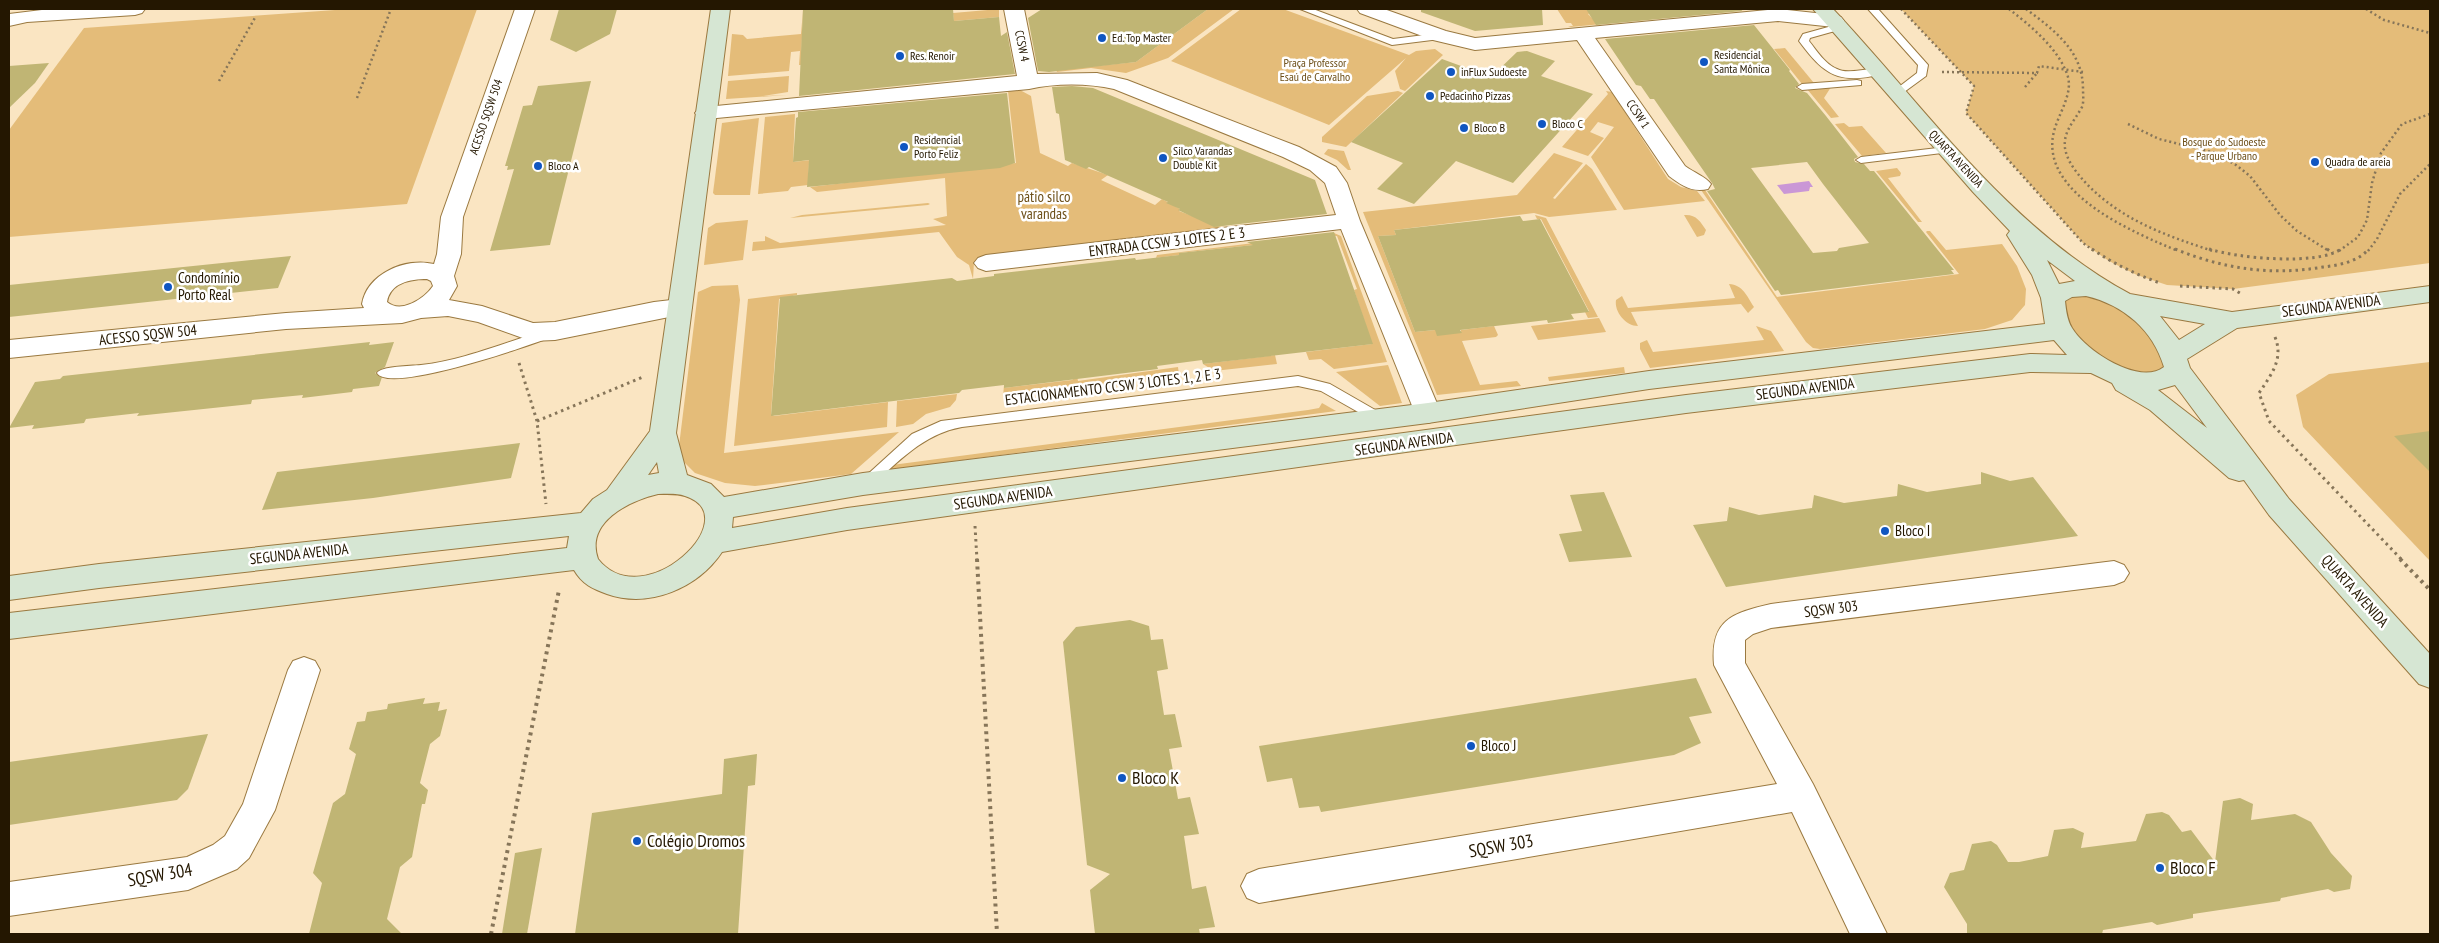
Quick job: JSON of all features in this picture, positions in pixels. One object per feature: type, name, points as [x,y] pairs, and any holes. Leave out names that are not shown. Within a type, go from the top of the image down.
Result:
[{"type":"street","points":[[9,20],[27,16],[135,9]]},
{"type":"street","name":"ACESSO SQSW 504","points":[[525,9],[452,218],[449,254],[444,280],[483,304],[527,321],[584,324]]},
{"type":"street","points":[[676,484],[663,433],[720,9]]},
{"type":"street","name":"CCSW 4","points":[[1014,9],[1030,82]]},
{"type":"street","points":[[1367,9],[1460,42],[1488,45],[1786,12],[1832,19]]},
{"type":"street","name":"QUARTA AVENIDA","points":[[1832,19],[1946,150],[2005,212],[2054,254],[2149,319],[2177,363],[2279,507]]},
{"type":"street","name":"CCSW 1","points":[[1583,35],[1676,171],[1690,181],[1700,184]]},
{"type":"street","points":[[706,113],[1078,78],[1114,82],[1291,152],[1328,172],[1336,183],[1349,221],[1428,413]]},
{"type":"street","points":[[2005,212],[2044,275],[2053,298],[2054,314],[2061,332]]},
{"type":"street","name":"ENTRADA CCSW 3 LOTES 2 E 3","points":[[986,263],[1349,221]]},
{"type":"street","name":"ACESSO SQSW 504","points":[[286,321],[342,307],[395,278],[441,240],[452,226]]},
{"type":"street","points":[[429,271],[444,280],[438,298],[407,312],[386,313],[378,309],[374,304],[377,291],[395,278],[429,271]]},
{"type":"street","name":"SEGUNDA AVENIDA","points":[[2053,298],[2066,290],[2086,288],[2232,320]]},
{"type":"street","name":"SEGUNDA AVENIDA","points":[[714,542],[847,520],[1686,404],[2030,363],[2104,370],[2139,382],[2153,382],[2172,378],[2177,363],[2211,330],[2232,320],[2430,294]]},
{"type":"street","name":"ACESSO SQSW 504","points":[[9,349],[286,321],[448,308],[482,314],[531,332],[554,331],[680,308]]},
{"type":"street","name":"QUARTA AVENIDA","points":[[2061,332],[2081,353],[2104,370],[2159,402],[2192,428],[2279,507],[2430,675]]},
{"type":"street","name":"SEGUNDA AVENIDA","points":[[717,510],[863,484],[1428,413],[1649,380],[2061,332]]},
{"type":"street","points":[[618,496],[663,433]]},
{"type":"street","points":[[658,483],[685,484],[705,493],[717,510],[719,525],[714,542],[705,555],[677,576],[641,587],[624,587],[596,578],[587,569],[581,558],[581,540],[589,523],[602,508],[618,496],[658,483]]},
{"type":"street","name":"SEGUNDA AVENIDA","points":[[9,588],[99,576],[589,523]]},
{"type":"street","points":[[9,626],[581,558]]},
{"type":"street","name":"SQSW 303","points":[[1869,934],[1801,795],[1730,665],[1727,646],[1734,631],[1746,622],[1771,616],[2114,573]]},
{"type":"street","name":"SQSW 304","points":[[9,899],[188,873],[225,857],[236,847],[258,810],[304,670]]},
{"type":"street","name":"SQSW 303","points":[[1260,886],[1801,795]]},
{"type":"lane","points":[[1305,9],[1392,42],[1405,42],[1440,36]]},
{"type":"lane","points":[[1802,87],[1915,80],[1924,70],[1921,60],[1873,9]]},
{"type":"lane","points":[[1832,19],[1806,36],[1804,41],[1826,69],[1849,76],[1887,82]]},
{"type":"lane","points":[[1861,160],[1946,150]]},
{"type":"lane","points":[[383,374],[439,368],[514,346],[554,331]]},
{"type":"lane","name":"ESTACIONAMENTO CCSW 3 LOTES 1, 2 E 3","points":[[863,484],[917,438],[941,426],[962,422],[1298,381],[1325,387],[1378,418]]},
{"type":"path","points":[[357,98],[391,9]]},
{"type":"path","points":[[2009,9],[2039,36],[2066,68],[2069,88],[2052,130],[2050,148],[2057,168],[2068,185],[2088,202],[2128,228],[2162,245],[2197,256],[2268,272],[2298,271],[2357,259],[2368,250],[2384,228],[2395,200],[2410,181],[2430,164]]},
{"type":"path","points":[[2026,9],[2053,29],[2070,49],[2083,72],[2083,105],[2065,134],[2065,150],[2074,170],[2098,196],[2117,211],[2164,235],[2214,251],[2287,260],[2334,254],[2358,238],[2367,220],[2372,183],[2381,153],[2402,124],[2430,114]]},
{"type":"path","points":[[2366,9],[2384,20],[2430,33]]},
{"type":"path","points":[[219,81],[256,16]]},
{"type":"path","points":[[2024,87],[2037,73],[2039,66],[2066,68],[2083,72]]},
{"type":"path","points":[[1924,70],[1963,73],[2037,73]]},
{"type":"path","points":[[2128,124],[2159,139],[2216,153],[2236,165],[2250,176],[2280,215],[2297,231],[2334,254]]},
{"type":"path","points":[[514,346],[537,421],[547,511]]},
{"type":"path","points":[[537,421],[646,376]]},
{"type":"path","points":[[975,523],[998,934]]},
{"type":"path","points":[[491,934],[559,590]]},
{"type":"green space","points":[[349,9],[477,9],[407,204],[9,237],[9,130],[84,28]]},
{"type":"green space","points":[[999,9],[999,17],[954,21],[953,13]]},
{"type":"green space","points":[[1208,9],[1234,9],[1168,58],[1126,73],[1091,68],[1057,72],[1056,70],[1136,62]]},
{"type":"green space","name":"Praça Professor Esaú de Carvalho","points":[[1241,9],[1283,9],[1409,55],[1416,51],[1435,49],[1443,55],[1405,91],[1400,89],[1395,71],[1406,58],[1329,125],[1171,61]]},
{"type":"green space","points":[[1557,9],[1588,9],[1591,13],[1588,14],[1595,21],[1721,9],[1755,9],[1571,27],[1568,26],[1573,26],[1571,23],[1566,23]]},
{"type":"green space","name":"Bosque do Sudoeste - Parque Urbano","points":[[1901,9],[2430,9],[2430,263],[2233,289],[2167,285],[2137,275],[2109,261],[2083,243],[1966,113],[1974,86]]},
{"type":"green space","points":[[803,10],[801,65],[799,65],[800,51],[791,52],[789,71],[728,76],[732,34],[743,35],[747,39],[801,34]]},
{"type":"green space","points":[[1785,48],[1814,83],[1802,84],[1774,49]]},
{"type":"green space","points":[[789,76],[788,92],[763,96],[787,95],[726,99],[728,81]]},
{"type":"green space","points":[[1831,87],[1824,98],[1839,117],[1831,118],[1807,89]]},
{"type":"green space","name":"pátio silco varandas","points":[[1020,90],[1031,96],[1040,153],[1068,166],[1072,163],[1108,175],[1101,180],[1155,205],[1162,199],[1180,209],[1179,211],[1224,228],[985,255],[974,262],[973,279],[969,265],[957,257],[939,232],[752,251],[753,242],[765,241],[765,236],[780,243],[946,225],[933,219],[947,216],[945,178],[817,192],[810,187],[1016,163],[1008,91]]},
{"type":"green space","points":[[1398,91],[1403,93],[1346,147],[1322,142],[1322,137],[1367,96]]},
{"type":"green space","points":[[1606,91],[1612,92],[1668,179],[1681,187],[1697,191],[1705,201],[1624,210],[1591,157],[1614,127],[1598,122],[1590,132],[1604,138],[1588,156],[1562,147],[1608,94]]},
{"type":"green space","points":[[795,114],[793,162],[811,160],[809,163],[808,185],[791,187],[788,191],[758,194],[765,117]]},
{"type":"green space","points":[[759,118],[750,195],[715,195],[713,193],[722,123]]},
{"type":"green space","points":[[1844,123],[1849,127],[1862,126],[1886,153],[1862,156],[1835,124]]},
{"type":"green space","points":[[1328,149],[1344,151],[1351,170],[1348,170],[1337,160],[1324,154]]},
{"type":"green space","points":[[1554,153],[1583,163],[1553,198],[1555,199],[1586,164],[1592,169],[1617,210],[1549,217],[1534,213],[1394,230],[1396,235],[1378,236],[1415,332],[1435,330],[1461,333],[1461,330],[1494,326],[1498,335],[1496,337],[1462,341],[1480,385],[1517,381],[1521,386],[1437,395],[1363,212],[1517,195]]},
{"type":"green space","points":[[1897,168],[1901,173],[1900,176],[1888,178],[1922,222],[1918,222],[1876,171]]},
{"type":"green space","points":[[1701,190],[1705,190],[1777,297],[1959,274],[1926,232],[1930,231],[1946,250],[2002,244],[2017,266],[2026,289],[2025,305],[2012,320],[1985,329],[1820,349],[1813,348],[1806,342]]},
{"type":"green space","points":[[930,204],[790,218],[802,215]]},
{"type":"green space","points":[[1535,215],[1546,218],[1598,317],[1588,318],[1585,312],[1589,311],[1541,219],[1537,219]]},
{"type":"green space","points":[[1684,215],[1695,217],[1700,221],[1706,230],[1704,235],[1697,237]]},
{"type":"green space","points":[[748,220],[743,260],[704,265],[708,228],[716,223]]},
{"type":"green space","points":[[1334,233],[1341,236],[1387,362],[1334,369],[1321,359],[1309,360],[1306,352],[1372,344],[1354,290],[1357,289],[1337,236],[1179,253],[1179,255],[1156,258],[1157,255]]},
{"type":"green space","points":[[1729,284],[1738,286],[1747,295],[1754,307],[1748,313],[1741,304],[1631,312],[1638,326],[1625,321],[1619,314],[1616,305],[1616,300],[1622,296],[1628,308],[1735,298]]},
{"type":"green space","points":[[738,285],[740,300],[724,453],[899,432],[851,474],[755,486],[725,483],[695,473],[683,461],[679,446],[698,292],[712,286]]},
{"type":"green space","points":[[797,293],[797,295],[779,299],[771,414],[774,416],[888,402],[887,427],[734,446],[748,299]]},
{"type":"green space","points":[[2080,293],[2112,301],[2153,333],[2168,366],[2152,374],[2122,370],[2078,343],[2063,320],[2061,304]]},
{"type":"green space","points":[[1599,318],[1606,332],[1538,340],[1531,326]]},
{"type":"green space","points":[[1756,326],[1771,331],[1784,351],[1650,368],[1640,349],[1640,343],[1647,340],[1653,352],[1764,340]]},
{"type":"green space","points":[[1275,355],[1277,364],[1214,371],[1203,364]]},
{"type":"green space","points":[[2430,362],[2430,561],[2303,427],[2296,395],[2329,374]]},
{"type":"green space","points":[[1388,365],[1402,403],[1380,406],[1336,372]]},
{"type":"green space","points":[[1178,367],[1179,375],[1003,397],[1004,385],[1004,388],[1072,380],[1077,376],[1078,381]]},
{"type":"green space","points":[[1624,367],[1625,373],[1549,381],[1548,377]]},
{"type":"green space","points":[[957,394],[956,400],[950,407],[926,414],[913,424],[896,427],[897,401]]},
{"type":"green space","points":[[1322,403],[1336,411],[887,470],[892,465],[1308,410],[1319,408]]},
{"type":"shaded area","points":[[1809,181],[1813,187],[1810,187],[1809,191],[1784,194],[1777,185]]},
{"type":"building","points":[[559,9],[617,9],[610,34],[576,52],[550,40]]},
{"type":"building","name":"Res. Renoir","points":[[803,9],[953,9],[954,21],[999,17],[1001,36],[1007,32],[1015,74],[799,96]]},
{"type":"building","name":"Ed. Top Master","points":[[1042,9],[1208,9],[1136,62],[1049,72],[1038,71],[1028,18]]},
{"type":"building","points":[[1421,9],[1542,9],[1543,25],[1475,31],[1421,12]]},
{"type":"building","points":[[1586,9],[1741,9],[1742,11],[1596,25]]},
{"type":"building","points":[[1754,25],[1790,70],[1799,84],[1795,88],[1807,93],[1826,116],[1858,157],[1854,159],[1855,162],[1864,164],[1870,171],[1874,171],[1954,270],[1951,270],[1954,274],[1781,295],[1778,290],[1775,291],[1707,191],[1715,189],[1712,183],[1654,99],[1650,99],[1641,86],[1636,85],[1605,39]],"holes":[[[1807,162],[1869,243],[1839,248],[1837,251],[1813,253],[1751,168]]]},
{"type":"building","points":[[1527,51],[1555,61],[1541,76],[1593,94],[1513,183],[1456,161],[1414,204],[1377,189],[1403,163],[1351,142],[1442,59],[1491,77],[1517,52]]},
{"type":"building","points":[[49,63],[35,83],[9,108],[9,66]]},
{"type":"building","name":"Bloco A","points":[[591,81],[550,245],[490,251],[514,169],[507,170],[508,166],[505,166],[523,106],[532,105],[538,86]]},
{"type":"building","name":"Silco Varandas Double Kit","points":[[1052,87],[1093,88],[1315,180],[1327,214],[1214,227],[1178,210],[1180,209],[1166,203],[1168,202],[1089,167],[1086,169],[1065,160],[1059,114],[1056,113]]},
{"type":"building","name":"Residencial Porto Feliz","points":[[1007,93],[1015,163],[1000,168],[807,187],[809,160],[793,162],[798,112]]},
{"type":"building","points":[[1520,216],[1523,221],[1540,219],[1589,312],[1571,314],[1574,319],[1548,323],[1547,320],[1460,330],[1462,333],[1437,336],[1435,330],[1415,332],[1378,236],[1396,235],[1394,230]]},
{"type":"building","points":[[1334,232],[1373,344],[1203,364],[1202,360],[1157,366],[1158,369],[1004,388],[1004,385],[962,390],[959,393],[771,416],[780,297],[952,278],[957,281],[994,276],[994,274],[1135,258],[1136,260],[1179,255],[1179,253],[1253,245],[1247,242]]},
{"type":"building","name":"Condomínio Porto Real","points":[[291,256],[278,288],[9,317],[9,285]]},
{"type":"building","points":[[370,342],[369,345],[394,342],[385,367],[375,373],[382,377],[379,386],[353,389],[352,392],[302,398],[303,395],[252,400],[251,404],[137,416],[139,413],[86,419],[84,423],[32,429],[34,425],[9,428],[35,382],[60,379],[63,376]]},
{"type":"building","points":[[2430,431],[2430,472],[2394,436]]},
{"type":"building","points":[[520,443],[511,478],[373,498],[262,510],[277,472]]},
{"type":"building","name":"Bloco I","points":[[1981,472],[2010,481],[2033,477],[2078,536],[1726,587],[1693,525],[1727,521],[1729,507],[1759,515],[1812,508],[1814,495],[1844,503],[1897,496],[1898,484],[1927,492],[1981,484]]},
{"type":"building","points":[[1604,492],[1632,557],[1569,562],[1559,534],[1582,531],[1570,495]]},
{"type":"building","name":"Bloco K","points":[[1130,620],[1149,626],[1151,640],[1163,639],[1168,669],[1157,671],[1164,715],[1175,714],[1182,747],[1169,749],[1178,799],[1190,797],[1199,834],[1184,836],[1192,889],[1206,886],[1215,927],[1199,929],[1200,934],[1095,934],[1090,890],[1110,874],[1087,865],[1063,642],[1076,627]]},
{"type":"building","name":"Bloco J","points":[[1696,678],[1712,713],[1689,717],[1701,743],[1674,755],[1321,812],[1319,806],[1299,808],[1292,778],[1267,782],[1259,746]]},
{"type":"building","points":[[425,698],[423,704],[440,702],[438,711],[447,709],[440,736],[430,744],[420,783],[428,790],[425,804],[422,804],[412,857],[400,867],[387,919],[402,934],[309,934],[322,883],[313,873],[333,803],[345,794],[356,754],[349,749],[357,722],[365,721],[367,712],[387,709],[388,704]]},
{"type":"building","points":[[208,734],[188,789],[177,800],[9,825],[9,762]]},
{"type":"building","name":"Colégio Dromos","points":[[757,754],[755,785],[748,786],[738,934],[575,934],[592,813],[722,794],[724,759]]},
{"type":"building","name":"Bloco F","points":[[2240,798],[2253,804],[2251,820],[2295,814],[2311,822],[2331,853],[2352,876],[2350,889],[2334,892],[2328,889],[2281,898],[2280,901],[2193,914],[2193,918],[2157,925],[2152,922],[2103,930],[2102,934],[1967,934],[1967,924],[1944,887],[1950,873],[1964,870],[1972,844],[1991,841],[1997,845],[2008,862],[2019,862],[2048,856],[2054,830],[2073,828],[2084,833],[2081,848],[2136,841],[2146,814],[2162,812],[2169,815],[2182,832],[2191,830],[2215,862],[2223,801]]},
{"type":"building","points":[[542,848],[527,934],[502,934],[515,853]]},
{"type":"place","name":"Ed. Top Master","points":[[1102,38]]},
{"type":"place","name":"Res. Renoir","points":[[900,56]]},
{"type":"place","name":"Residencial Santa Mônica","points":[[1704,62]]},
{"type":"place","name":"inFlux Sudoeste","points":[[1451,72]]},
{"type":"place","name":"Pedacinho Pizzas","points":[[1430,96]]},
{"type":"place","name":"Bloco C","points":[[1542,124]]},
{"type":"place","name":"Bloco B","points":[[1464,128]]},
{"type":"place","name":"Residencial Porto Feliz","points":[[904,147]]},
{"type":"place","name":"Silco Varandas Double Kit","points":[[1163,158]]},
{"type":"place","name":"Quadra de areia","points":[[2315,162]]},
{"type":"place","name":"Bloco A","points":[[538,166]]},
{"type":"place","name":"Condomínio Porto Real","points":[[168,287]]},
{"type":"place","name":"Bloco I","points":[[1885,531]]},
{"type":"place","name":"Bloco J","points":[[1471,746]]},
{"type":"place","name":"Bloco K","points":[[1122,778]]},
{"type":"place","name":"Colégio Dromos","points":[[637,841]]},
{"type":"place","name":"Bloco F","points":[[2160,868]]}]
